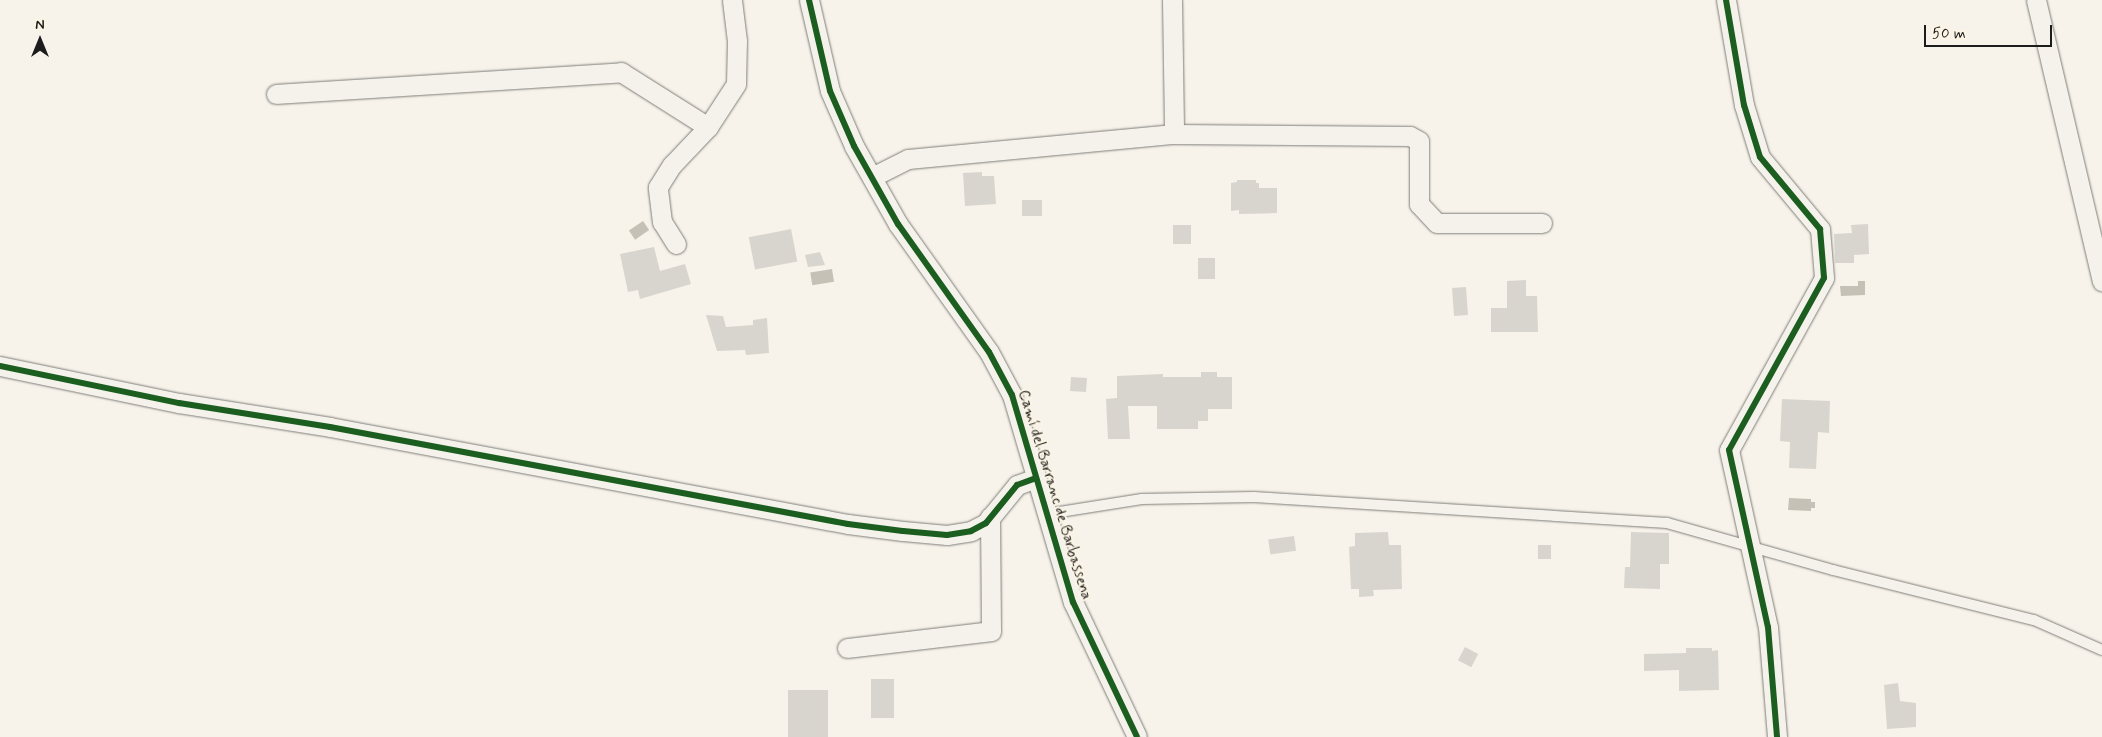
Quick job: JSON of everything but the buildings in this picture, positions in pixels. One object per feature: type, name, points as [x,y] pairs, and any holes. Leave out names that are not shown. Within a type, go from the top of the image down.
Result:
[{"type":"street","points":[[676,244],[662,222],[658,187],[672,165],[708,127],[736,84],[737,41],[732,0]]},
{"type":"street","name":"Camí del Barranc de Barbassena","points":[[809,0],[830,91],[854,146],[898,224],[989,352],[1012,395],[1073,602],[1137,737]]},
{"type":"street","points":[[1172,0],[1174,134]]},
{"type":"street","points":[[1726,0],[1744,106],[1760,157],[1820,229],[1824,278],[1729,450],[1752,547],[1768,627],[1778,737]]},
{"type":"street","points":[[2036,0],[2102,281]]},
{"type":"street","points":[[276,94],[621,72],[708,127]]},
{"type":"street","points":[[872,177],[908,159],[1174,134],[1410,136],[1419,141],[1419,204],[1437,223],[1542,222]]},
{"type":"street","points":[[0,366],[188,405],[330,427],[848,524],[947,535],[971,531],[986,523],[1017,485],[1036,478]]},
{"type":"street","points":[[848,648],[991,631],[990,517]]},
{"type":"lane","points":[[1047,514],[1142,499],[1254,497],[1668,523],[1833,570],[2034,620],[2102,650]]},
{"type":"shaded area","points":[[643,221],[649,230],[635,240],[629,231]]},
{"type":"shaded area","points":[[832,269],[834,282],[812,285],[810,272]]},
{"type":"shaded area","points":[[1858,281],[1865,281],[1865,295],[1841,296],[1840,286],[1858,286]]},
{"type":"shaded area","points":[[1789,498],[1811,499],[1811,502],[1815,502],[1815,508],[1811,508],[1811,511],[1788,510]]},
{"type":"cycle path","points":[[809,0],[830,91],[854,146],[898,224],[989,352],[1012,395],[1073,602],[1137,737]]},
{"type":"cycle path","points":[[1726,0],[1744,105],[1760,157],[1820,229],[1824,278],[1729,450],[1768,627],[1777,737]]},
{"type":"cycle path","points":[[0,366],[179,403],[330,427],[848,524],[903,531],[947,535],[971,531],[986,523],[1017,485],[1036,478]]}]
